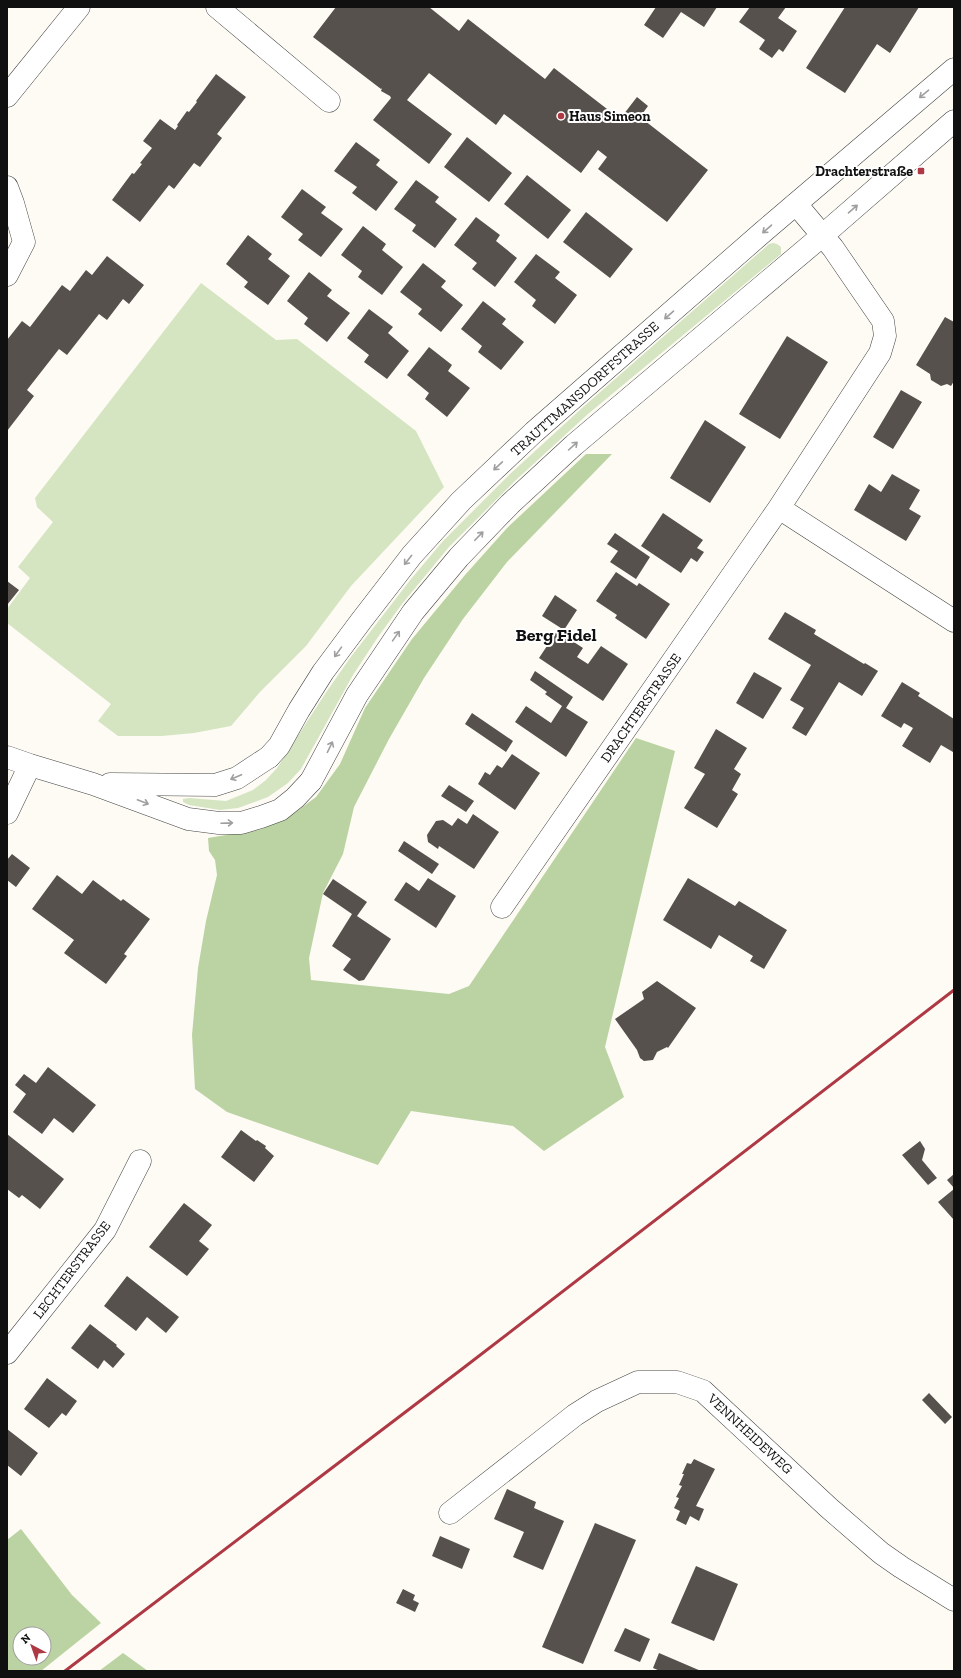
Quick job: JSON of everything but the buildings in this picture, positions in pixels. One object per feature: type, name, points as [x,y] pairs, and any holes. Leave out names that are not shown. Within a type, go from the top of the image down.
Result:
[{"type":"street","points":[[7,96],[79,7]]},
{"type":"street","points":[[217,7],[329,101]]},
{"type":"street","name":"TRAUTTMANSDORFFSTRASSE","points":[[93,784],[215,785],[237,778],[269,757],[280,746],[299,710],[324,672],[361,621],[412,555],[462,501],[534,432],[954,69]]},
{"type":"street","points":[[7,757],[93,784],[188,819],[219,823],[241,823],[280,810],[295,798],[311,781],[357,695],[413,612],[459,557],[510,504],[574,445],[823,235],[954,121]]},
{"type":"street","points":[[7,186],[14,204],[24,242],[7,275]]},
{"type":"street","name":"DRACHTERSTRASSE","points":[[502,907],[780,508],[880,353],[885,336],[883,321],[823,235],[796,204]]},
{"type":"street","points":[[780,508],[954,621]]},
{"type":"street","points":[[7,813],[30,765]]},
{"type":"street","name":"LECHTERSTRASSE","points":[[7,1353],[106,1230],[140,1161]]},
{"type":"street","name":"VENNHEIDEWEG","points":[[450,1513],[574,1415],[597,1401],[638,1382],[677,1382],[704,1391],[829,1508],[881,1553],[954,1600]]},
{"type":"green space","points":[[773,243],[781,247],[781,254],[588,414],[516,480],[449,547],[402,604],[378,637],[353,675],[301,769],[288,783],[268,797],[238,808],[220,810],[189,805],[183,802],[183,799],[189,798],[226,801],[253,790],[266,780],[277,768],[350,658],[411,579],[443,541],[510,474],[582,408],[769,244]]},
{"type":"green space","points":[[201,283],[276,340],[297,339],[416,431],[444,487],[351,586],[306,646],[260,692],[231,726],[194,733],[162,736],[118,736],[98,721],[111,704],[7,623],[7,609],[30,578],[18,567],[53,522],[37,507],[35,498]]},
{"type":"green space","points":[[586,454],[612,454],[507,562],[463,619],[424,678],[389,739],[354,807],[343,854],[323,893],[309,958],[311,980],[449,994],[469,986],[636,738],[675,751],[605,1047],[624,1097],[544,1151],[513,1126],[411,1111],[378,1165],[227,1112],[195,1089],[192,1035],[198,968],[206,921],[217,875],[215,860],[209,851],[208,838],[262,829],[293,814],[316,797],[340,764],[365,708],[412,639],[465,575],[507,528]]},
{"type":"green space","points":[[21,1529],[72,1595],[101,1623],[52,1662],[52,1626],[12,1626],[12,1666],[47,1666],[41,1671],[7,1671],[7,1540]]},
{"type":"green space","points":[[123,1653],[148,1671],[99,1671]]},
{"type":"railway","points":[[65,1671],[462,1369],[954,990]]},
{"type":"place","name":"Haus Simeon","points":[[561,116]]},
{"type":"place","name":"Drachterstraße","points":[[921,171]]},
{"type":"district","name":"Berg Fidel","points":[[556,635]]}]
